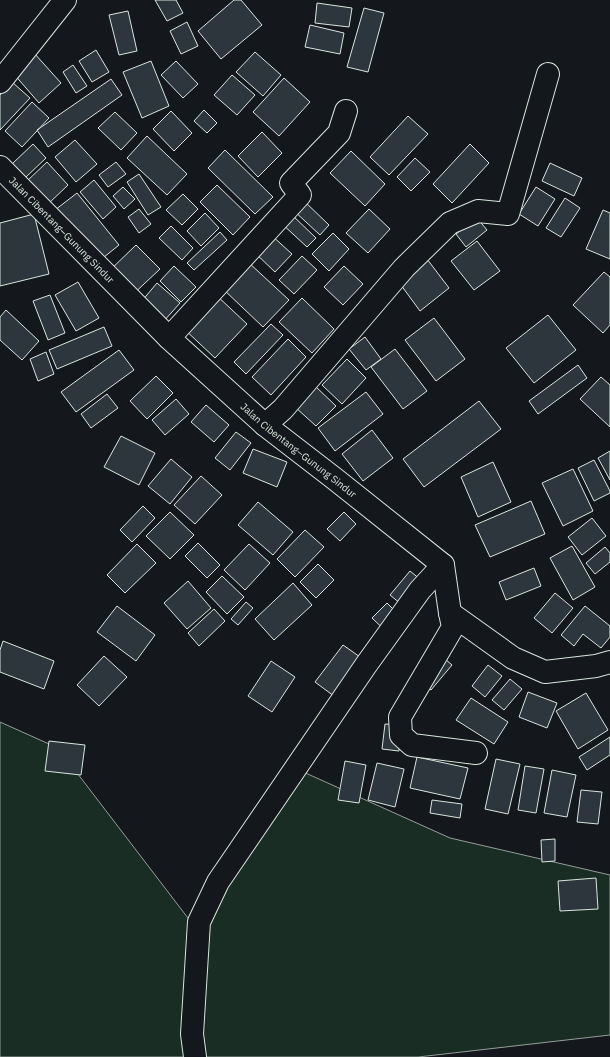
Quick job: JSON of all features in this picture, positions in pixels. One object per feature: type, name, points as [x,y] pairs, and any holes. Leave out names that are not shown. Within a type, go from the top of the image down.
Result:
[{"type":"street","points":[[0,82],[65,0]]},
{"type":"street","points":[[265,425],[283,409],[404,268],[450,223],[478,211],[508,214],[548,74]]},
{"type":"street","points":[[169,338],[300,195],[291,183],[339,133],[346,112]]},
{"type":"street","name":"Jalan Cibentang–Gunung Sindur","points":[[0,167],[169,338],[265,425],[443,565]]},
{"type":"street","points":[[443,565],[453,627],[400,716],[401,735],[412,745],[476,753]]},
{"type":"street","points":[[195,1057],[192,1034],[199,922],[218,882],[371,659],[420,590],[443,565]]},
{"type":"street","points":[[450,613],[512,658],[545,672],[596,666],[610,662]]},
{"type":"green space","points":[[0,722],[58,748],[191,922],[290,766],[450,838],[610,875],[610,1035],[418,1057],[0,1057]]},
{"type":"building","points":[[155,0],[176,0],[183,13],[167,21]]},
{"type":"building","points":[[234,0],[241,0],[262,25],[221,59],[198,31]]},
{"type":"building","points":[[317,3],[352,8],[349,27],[315,23]]},
{"type":"building","points":[[364,8],[384,13],[368,72],[347,67]]},
{"type":"building","points":[[128,11],[137,51],[119,55],[109,15]]},
{"type":"building","points":[[187,22],[198,46],[181,54],[170,31]]},
{"type":"building","points":[[310,25],[344,33],[340,54],[305,47]]},
{"type":"building","points":[[96,50],[109,72],[92,82],[79,61]]},
{"type":"building","points":[[255,52],[281,75],[263,96],[236,72]]},
{"type":"building","points":[[34,53],[61,83],[39,103],[13,73]]},
{"type":"building","points":[[151,61],[169,106],[142,118],[123,72]]},
{"type":"building","points":[[176,61],[198,84],[183,98],[161,75]]},
{"type":"building","points":[[73,65],[87,86],[76,93],[63,72]]},
{"type":"building","points":[[232,75],[255,95],[237,115],[214,95]]},
{"type":"building","points":[[284,78],[310,102],[279,136],[253,112]]},
{"type":"building","points":[[111,79],[122,95],[48,147],[37,130]]},
{"type":"building","points":[[12,82],[30,98],[0,130],[0,95]]},
{"type":"building","points":[[32,102],[49,118],[22,147],[5,131]]},
{"type":"building","points":[[204,110],[217,123],[207,133],[194,121]]},
{"type":"building","points":[[171,111],[192,133],[174,151],[153,129]]},
{"type":"building","points":[[115,112],[137,133],[121,150],[98,128]]},
{"type":"building","points":[[408,116],[428,134],[389,175],[370,157]]},
{"type":"building","points":[[262,132],[282,153],[258,177],[238,156]]},
{"type":"building","points":[[147,136],[187,174],[167,195],[127,158]]},
{"type":"building","points":[[75,140],[97,164],[76,182],[55,157]]},
{"type":"building","points":[[33,144],[46,158],[25,178],[12,164]]},
{"type":"building","points":[[470,144],[489,163],[452,203],[433,184]]},
{"type":"building","points":[[225,150],[273,197],[255,214],[208,168]]},
{"type":"building","points":[[351,151],[385,184],[365,206],[330,173]]},
{"type":"building","points":[[415,158],[430,172],[411,191],[397,177]]},
{"type":"building","points":[[47,162],[68,185],[47,205],[26,182]]},
{"type":"building","points":[[116,162],[126,174],[108,187],[99,175]]},
{"type":"building","points":[[550,163],[582,178],[574,196],[542,181]]},
{"type":"building","points":[[139,174],[161,207],[148,215],[127,182]]},
{"type":"building","points":[[94,180],[116,207],[103,219],[80,192]]},
{"type":"building","points":[[217,185],[250,217],[233,235],[200,202]]},
{"type":"building","points":[[123,187],[135,199],[124,209],[113,196]]},
{"type":"building","points":[[536,187],[555,199],[538,226],[519,214]]},
{"type":"building","points":[[77,193],[119,245],[98,262],[55,210]]},
{"type":"building","points":[[183,194],[198,209],[182,225],[166,210]]},
{"type":"building","points":[[565,198],[580,208],[561,237],[546,228]]},
{"type":"building","points":[[302,199],[329,225],[320,235],[292,209]]},
{"type":"building","points":[[139,209],[151,224],[139,233],[128,217]]},
{"type":"building","points":[[369,209],[390,229],[368,253],[346,233]]},
{"type":"building","points":[[603,210],[610,213],[610,259],[586,249]]},
{"type":"building","points":[[289,212],[316,238],[307,247],[280,222]]},
{"type":"building","points":[[205,213],[219,228],[201,246],[187,231]]},
{"type":"building","points":[[34,214],[49,274],[0,286],[0,223]]},
{"type":"building","points":[[477,218],[487,230],[466,247],[456,234]]},
{"type":"building","points":[[171,226],[193,248],[182,260],[159,238]]},
{"type":"building","points":[[220,232],[227,240],[194,270],[187,263]]},
{"type":"building","points":[[333,233],[349,249],[329,271],[312,254]]},
{"type":"building","points":[[270,234],[292,254],[275,272],[253,251]]},
{"type":"building","points":[[477,241],[500,271],[474,290],[451,261]]},
{"type":"building","points":[[136,245],[160,269],[128,299],[105,275]]},
{"type":"building","points":[[302,256],[317,270],[294,294],[279,280]]},
{"type":"building","points":[[427,259],[449,288],[420,311],[398,281]]},
{"type":"building","points":[[248,262],[289,300],[263,327],[222,288]]},
{"type":"building","points":[[174,266],[196,287],[181,302],[160,281]]},
{"type":"building","points":[[344,266],[363,284],[343,305],[324,287]]},
{"type":"building","points":[[604,272],[610,277],[610,325],[603,333],[573,305]]},
{"type":"building","points":[[78,282],[99,318],[76,331],[55,295]]},
{"type":"building","points":[[157,283],[180,303],[163,322],[141,302]]},
{"type":"building","points":[[214,293],[247,324],[215,358],[182,327]]},
{"type":"building","points":[[50,295],[65,333],[48,340],[33,301]]},
{"type":"building","points":[[302,298],[334,329],[312,353],[279,322]]},
{"type":"building","points":[[6,310],[39,341],[22,360],[0,340],[0,317]]},
{"type":"building","points":[[548,315],[576,350],[534,383],[506,348]]},
{"type":"building","points":[[434,318],[465,359],[436,381],[405,340]]},
{"type":"building","points":[[271,324],[283,335],[246,374],[234,362]]},
{"type":"building","points":[[104,327],[112,346],[57,369],[49,350]]},
{"type":"building","points":[[365,337],[381,359],[366,370],[349,349]]},
{"type":"building","points":[[288,339],[306,357],[271,395],[252,377]]},
{"type":"building","points":[[395,349],[427,391],[403,409],[371,367]]},
{"type":"building","points":[[119,350],[134,370],[76,412],[61,392]]},
{"type":"building","points":[[46,352],[54,374],[38,381],[30,359]]},
{"type":"building","points":[[347,359],[366,378],[342,404],[322,385]]},
{"type":"building","points":[[578,365],[587,378],[538,414],[529,401]]},
{"type":"building","points":[[156,376],[173,393],[147,419],[130,401]]},
{"type":"building","points":[[601,377],[610,385],[610,427],[580,399]]},
{"type":"building","points":[[315,386],[336,406],[316,426],[295,407]]},
{"type":"building","points":[[366,392],[383,414],[335,451],[318,428]]},
{"type":"building","points":[[107,394],[118,408],[91,428],[81,414]]},
{"type":"building","points":[[176,399],[189,414],[165,435],[152,420]]},
{"type":"building","points":[[479,401],[501,429],[424,487],[403,459]]},
{"type":"building","points":[[206,405],[229,425],[214,442],[191,422]]},
{"type":"building","points":[[372,430],[393,458],[363,481],[342,454]]},
{"type":"building","points":[[236,432],[251,443],[230,470],[215,458]]},
{"type":"building","points":[[121,436],[155,453],[139,485],[104,467]]},
{"type":"building","points":[[253,449],[287,462],[277,487],[243,473]]},
{"type":"building","points":[[610,451],[610,480],[598,458]]},
{"type":"building","points":[[171,459],[192,477],[170,504],[148,486]]},
{"type":"building","points":[[594,460],[610,493],[594,501],[578,468]]},
{"type":"building","points":[[493,462],[511,502],[478,517],[461,477]]},
{"type":"building","points":[[573,469],[593,511],[563,526],[542,483]]},
{"type":"building","points":[[201,476],[222,495],[195,524],[174,505]]},
{"type":"building","points":[[531,501],[545,534],[490,557],[475,525]]},
{"type":"building","points":[[258,502],[293,532],[273,555],[238,525]]},
{"type":"building","points":[[143,506],[155,518],[132,542],[120,530]]},
{"type":"building","points":[[170,512],[194,535],[170,559],[146,536]]},
{"type":"building","points":[[344,512],[356,524],[340,541],[327,529]]},
{"type":"building","points":[[592,518],[606,536],[582,555],[568,537]]},
{"type":"building","points":[[305,530],[324,547],[295,577],[277,559]]},
{"type":"building","points":[[198,543],[220,565],[207,578],[185,556]]},
{"type":"building","points":[[137,544],[156,563],[125,593],[107,575]]},
{"type":"building","points":[[249,544],[270,563],[245,590],[224,570]]},
{"type":"building","points":[[572,546],[595,587],[573,600],[550,558]]},
{"type":"building","points":[[605,547],[610,553],[610,562],[595,574],[586,563]]},
{"type":"building","points":[[318,564],[334,580],[316,598],[300,582]]},
{"type":"building","points":[[534,568],[541,586],[506,600],[499,582]]},
{"type":"building","points":[[410,571],[432,589],[412,613],[390,595]]},
{"type":"building","points":[[222,576],[244,597],[227,614],[206,592]]},
{"type":"building","points":[[188,581],[211,608],[187,629],[164,603]]},
{"type":"building","points":[[293,583],[312,605],[274,640],[255,619]]},
{"type":"building","points":[[555,593],[573,608],[552,633],[534,618]]},
{"type":"building","points":[[246,602],[253,608],[238,625],[231,619]]},
{"type":"building","points":[[387,603],[405,621],[391,636],[372,618]]},
{"type":"building","points":[[117,606],[155,635],[136,661],[97,632]]},
{"type":"building","points":[[585,606],[610,626],[610,637],[601,648],[583,634],[574,646],[561,635]]},
{"type":"building","points":[[214,609],[225,621],[199,646],[188,633]]},
{"type":"building","points":[[3,641],[54,661],[44,689],[0,672],[0,650]]},
{"type":"building","points":[[343,645],[370,664],[342,702],[315,682]]},
{"type":"building","points":[[437,652],[452,665],[431,690],[417,677]]},
{"type":"building","points":[[104,656],[127,677],[99,706],[77,685]]},
{"type":"building","points":[[271,661],[295,677],[272,712],[248,696]]},
{"type":"building","points":[[488,665],[502,676],[485,697],[472,686]]},
{"type":"building","points":[[510,679],[522,689],[504,710],[492,700]]},
{"type":"building","points":[[528,692],[557,703],[547,728],[519,717]]},
{"type":"building","points":[[586,693],[608,730],[578,749],[556,711]]},
{"type":"building","points":[[471,698],[508,722],[494,744],[456,720]]},
{"type":"building","points":[[385,724],[401,725],[399,751],[382,749]]},
{"type":"building","points":[[610,737],[610,755],[587,770],[579,757]]},
{"type":"building","points":[[49,741],[85,745],[81,775],[45,771]]},
{"type":"building","points":[[417,757],[468,768],[460,799],[410,788]]},
{"type":"building","points":[[496,759],[520,764],[508,814],[485,809]]},
{"type":"building","points":[[345,761],[366,765],[359,803],[338,800]]},
{"type":"building","points":[[377,763],[404,769],[395,807],[368,800]]},
{"type":"building","points":[[525,766],[544,769],[536,813],[518,810]]},
{"type":"building","points":[[552,770],[576,775],[567,817],[544,813]]},
{"type":"building","points":[[581,790],[602,792],[598,824],[577,822]]},
{"type":"building","points":[[432,800],[462,804],[460,818],[430,813]]},
{"type":"building","points":[[555,839],[555,861],[542,862],[541,840]]},
{"type":"building","points":[[596,878],[598,909],[560,911],[558,881]]}]
